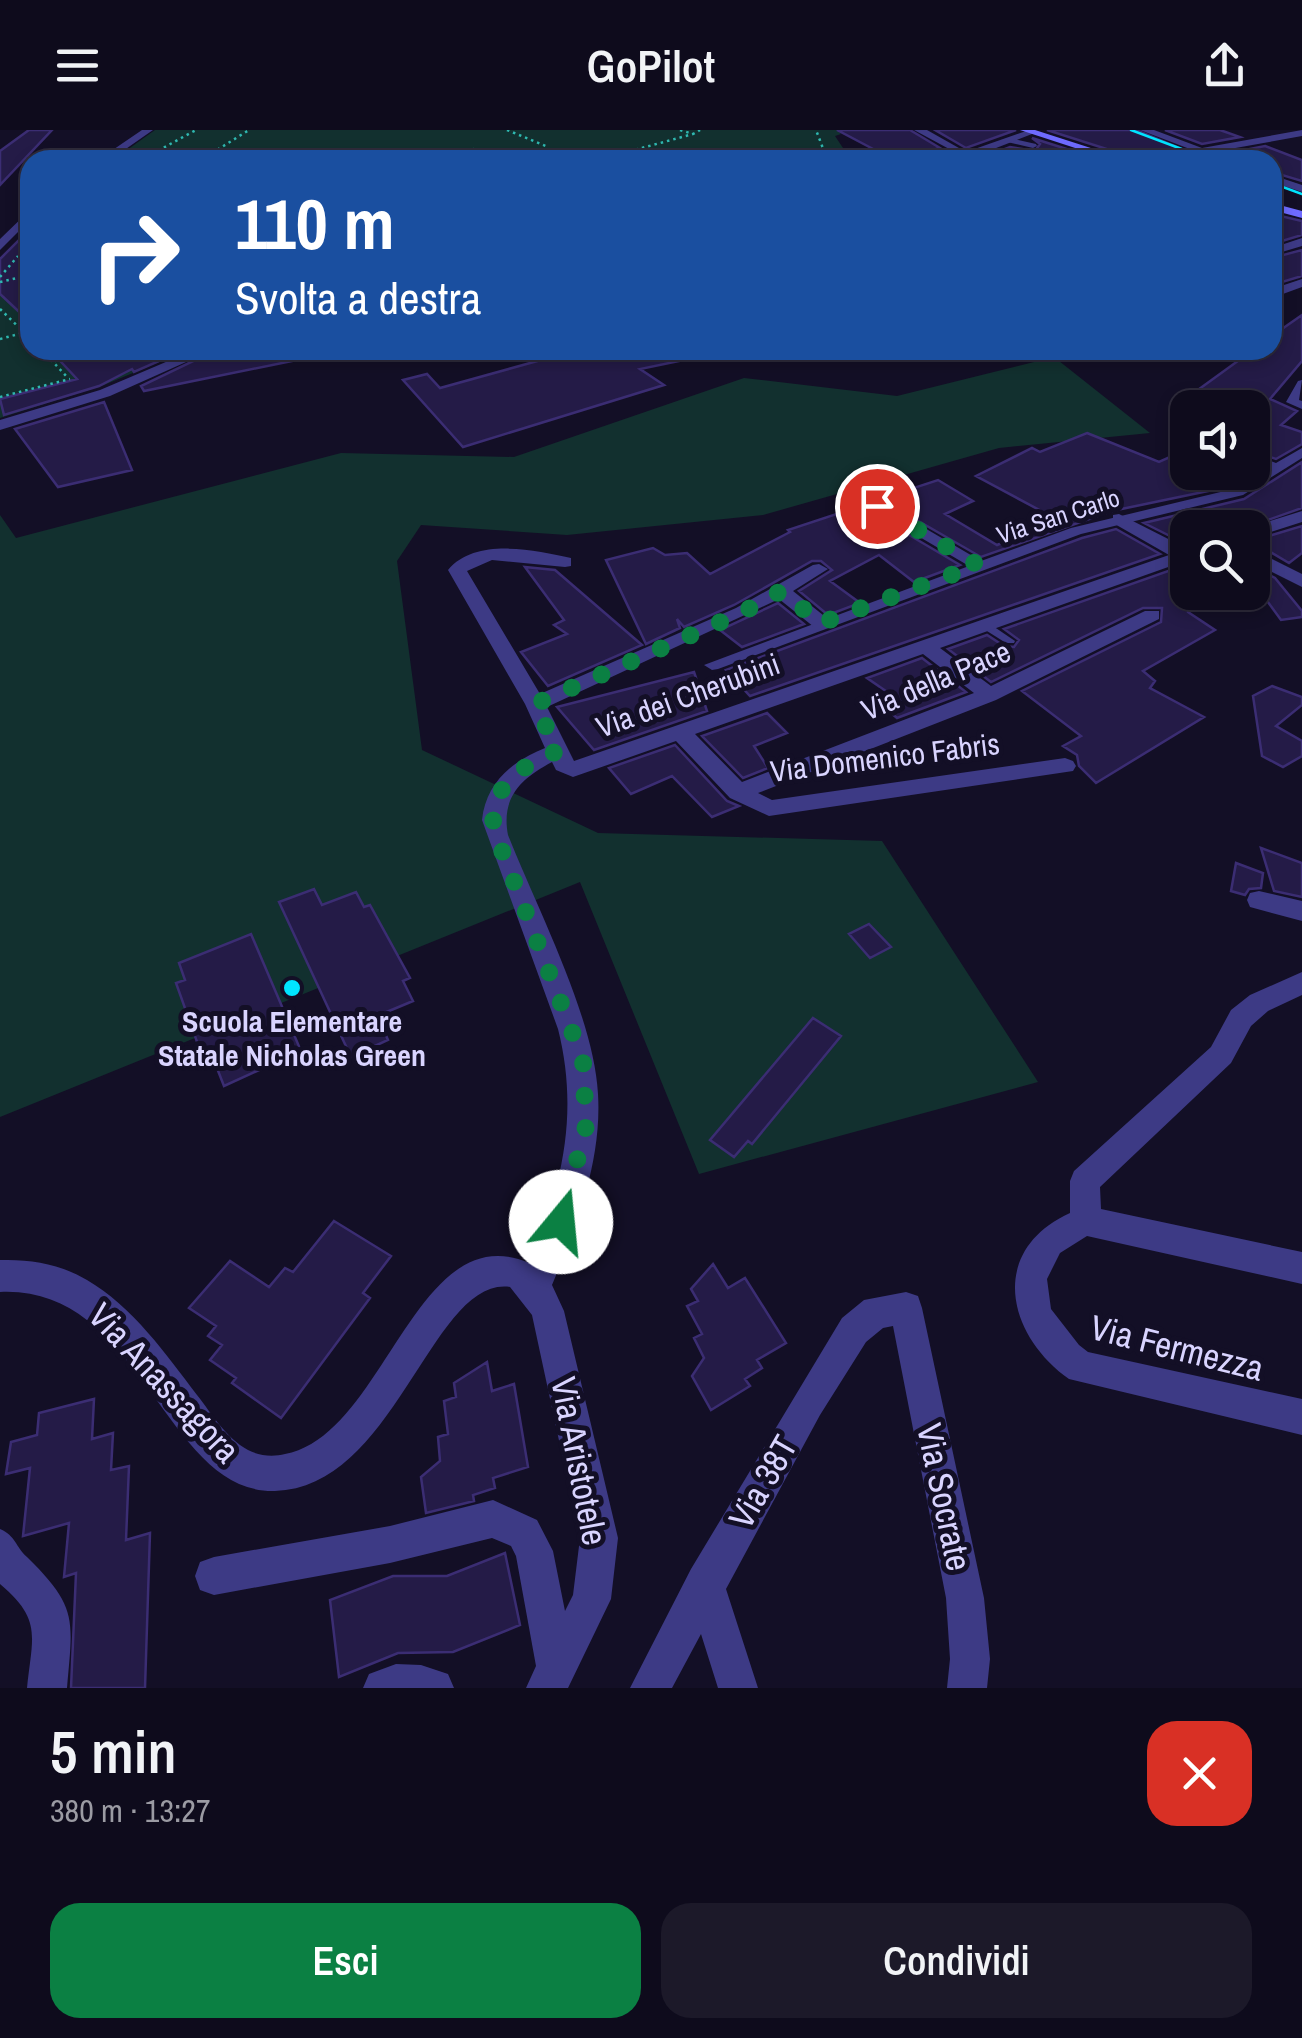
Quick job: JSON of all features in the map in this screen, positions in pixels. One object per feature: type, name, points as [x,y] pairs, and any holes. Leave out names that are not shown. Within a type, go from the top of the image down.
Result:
[{"type":"main road","points":[[1029,131],[1091,150]]},
{"type":"street","points":[[119,150],[148,130]]},
{"type":"street","points":[[919,130],[962,150]]},
{"type":"street","points":[[1232,130],[1288,150]]},
{"type":"street","points":[[984,150],[1029,131]]},
{"type":"street","points":[[1140,133],[1185,150]]},
{"type":"street","points":[[1219,150],[1302,133]]},
{"type":"street","points":[[1010,140],[1032,146]]},
{"type":"street","points":[[0,246],[20,224]]},
{"type":"street","points":[[0,425],[105,393],[183,360]]},
{"type":"street","points":[[1302,383],[1292,402],[1302,405]]},
{"type":"street","name":"Via San Carlo","points":[[712,665],[978,565],[1119,519],[1238,492],[1302,452]]},
{"type":"street","points":[[1270,466],[1276,468]]},
{"type":"street","points":[[877,506],[978,565]]},
{"type":"street","points":[[1270,526],[1302,516]]},
{"type":"street","points":[[1119,519],[1170,547]]},
{"type":"street","points":[[536,1286],[581,1156],[586,1090],[583,1060],[572,1028],[491,814],[507,782],[537,760],[558,751],[535,704],[456,570],[471,559],[504,555],[565,562]]},
{"type":"street","name":"Via dei Cherubini","points":[[558,751],[564,764],[573,769],[1170,560]]},
{"type":"street","points":[[1270,564],[1302,582]]},
{"type":"street","points":[[535,704],[743,612],[819,569]]},
{"type":"street","points":[[781,591],[821,623]]},
{"type":"street","name":"Via della Pace","points":[[738,792],[990,695],[1152,615]]},
{"type":"street","points":[[923,644],[990,695]]},
{"type":"street","name":"Via Domenico Fabris","points":[[680,732],[738,792],[770,808],[1065,766]]},
{"type":"street","points":[[1259,900],[1302,912]]},
{"type":"street","points":[[1302,983],[1240,1018],[1222,1055],[1085,1181],[1086,1221],[1302,1268]]},
{"type":"street","name":"Via Fermezza","points":[[1086,1221],[1044,1246],[1032,1277],[1034,1310],[1052,1344],[1065,1358],[1098,1374],[1302,1417]]},
{"type":"street","name":"Via Anassagora","points":[[0,1276],[26,1275],[54,1281],[96,1305],[219,1450],[236,1464],[274,1475],[302,1470],[328,1456],[358,1432],[440,1308],[472,1277],[503,1270],[536,1286]]},
{"type":"street","name":"Via Aristotele","points":[[536,1286],[548,1311],[600,1538],[592,1599],[551,1678]]},
{"type":"street","name":"Via 38T","points":[[650,1688],[705,1583],[854,1330],[876,1312],[906,1308]]},
{"type":"street","name":"Via Socrate","points":[[906,1308],[965,1598],[970,1659],[967,1688]]},
{"type":"street","points":[[214,1576],[361,1547],[414,1542],[493,1519],[524,1534],[534,1551],[551,1678]]},
{"type":"street","points":[[0,1548],[9,1570],[37,1590],[52,1616],[47,1688]]},
{"type":"street","points":[[705,1583],[738,1688]]},
{"type":"street","points":[[383,1688],[396,1683],[417,1683],[434,1688]]},
{"type":"lane","points":[[983,624],[1010,641]]},
{"type":"path","points":[[159,150],[196,130]]},
{"type":"path","points":[[217,150],[249,130]]},
{"type":"path","points":[[506,130],[548,147]]},
{"type":"path","points":[[680,130],[693,134]]},
{"type":"path","points":[[635,150],[700,130]]},
{"type":"path","points":[[0,279],[20,254]]},
{"type":"path","points":[[0,309],[20,325]]},
{"type":"path","points":[[0,397],[70,379],[53,362],[60,360]]},
{"type":"green space","points":[[155,130],[837,130],[841,134],[835,136],[844,150],[127,150]]},
{"type":"green space","points":[[20,239],[20,360],[164,360],[104,385],[0,418],[0,259]]},
{"type":"green space","points":[[1042,360],[1058,360],[1150,433],[999,448],[763,515],[567,535],[421,525],[397,561],[422,750],[598,833],[882,841],[1038,1082],[699,1174],[580,882],[0,1117],[0,515],[16,538],[341,453],[514,457],[744,378],[897,396]]},
{"type":"building","points":[[29,130],[52,130],[33,150],[20,150],[20,164],[0,185],[0,151]]},
{"type":"building","points":[[837,130],[910,130],[940,148],[932,150],[875,150]]},
{"type":"building","points":[[935,130],[1016,130],[966,148]]},
{"type":"building","points":[[1047,130],[1136,130],[1184,150],[1110,150]]},
{"type":"building","points":[[1165,130],[1220,130],[1240,137],[1202,144]]},
{"type":"building","points":[[1032,138],[1070,150],[1036,150],[1040,144]]},
{"type":"building","points":[[1282,152],[1302,160],[1302,181],[1282,175]]},
{"type":"building","points":[[1282,216],[1302,221],[1302,235],[1282,241]]},
{"type":"building","points":[[20,239],[20,313],[0,294],[0,259]]},
{"type":"building","points":[[1302,250],[1302,276],[1282,282],[1282,255]]},
{"type":"building","points":[[1302,315],[1302,361],[1270,399],[1270,390],[1198,390],[1239,360],[1282,360],[1282,329]]},
{"type":"building","points":[[59,360],[161,360],[99,386],[4,415],[0,399],[77,379]]},
{"type":"building","points":[[195,360],[297,360],[144,391],[141,386]]},
{"type":"building","points":[[541,360],[679,360],[640,369],[664,385],[463,447],[403,380],[427,374],[440,388]]},
{"type":"building","points":[[1270,399],[1297,411],[1281,425],[1302,432],[1302,444],[1276,459],[1270,457]]},
{"type":"building","points":[[104,402],[132,470],[58,487],[15,429]]},
{"type":"building","points":[[1087,433],[1159,462],[1170,457],[1170,490],[1213,490],[1112,511],[981,557],[880,499],[938,480],[973,501],[945,514],[997,545],[1058,520],[976,476],[1032,448],[1040,452]]},
{"type":"building","points":[[1302,462],[1302,508],[1270,519],[1270,510],[1198,510],[1244,499],[1258,490],[1270,490],[1270,482]]},
{"type":"building","points":[[867,504],[870,512],[960,565],[914,582],[879,555],[830,581],[860,603],[828,615],[799,591],[832,570],[821,561],[812,561],[734,605],[684,627],[677,619],[680,628],[646,644],[606,560],[653,548],[665,555],[687,553],[710,574],[788,530]]},
{"type":"building","points":[[1170,517],[1170,536],[1144,523]]},
{"type":"building","points":[[1302,526],[1302,553],[1289,563],[1270,552],[1270,536]]},
{"type":"building","points":[[1116,529],[1160,554],[750,696],[726,670],[1082,538]]},
{"type":"building","points":[[525,567],[555,570],[642,645],[548,686],[521,652],[567,634],[554,625],[564,620]]},
{"type":"building","points":[[1170,570],[1170,610],[1188,610],[1215,630],[1143,671],[1155,681],[1150,688],[1204,717],[1096,783],[1079,766],[1077,755],[1063,746],[1081,736],[1022,691],[1161,622],[1162,608],[1143,608],[991,682],[948,649],[987,635],[1004,646],[1014,647],[1019,640],[1004,629]]},
{"type":"building","points":[[1270,575],[1302,611],[1302,617],[1281,620],[1270,605]]},
{"type":"building","points":[[778,603],[804,624],[742,647],[720,630]]},
{"type":"building","points":[[922,658],[966,692],[897,718],[878,702],[893,696],[867,678]]},
{"type":"building","points":[[694,672],[707,711],[594,750],[557,707]]},
{"type":"building","points":[[1272,686],[1302,697],[1302,705],[1276,726],[1302,741],[1302,756],[1283,767],[1262,756],[1253,696]]},
{"type":"building","points":[[767,713],[787,733],[754,746],[768,768],[743,778],[702,736]]},
{"type":"building","points":[[675,745],[727,801],[739,806],[712,817],[672,776],[631,794],[609,768]]},
{"type":"building","points":[[1261,848],[1302,863],[1302,897],[1274,891]]},
{"type":"building","points":[[1236,863],[1263,873],[1261,888],[1249,889],[1245,895],[1231,891]]},
{"type":"building","points":[[314,889],[322,905],[356,892],[364,907],[370,905],[410,978],[403,981],[413,1001],[377,1016],[388,1040],[351,1057],[279,902]]},
{"type":"building","points":[[869,924],[891,947],[870,958],[849,934]]},
{"type":"building","points":[[251,934],[301,1051],[224,1086],[215,1063],[206,1067],[176,983],[185,980],[179,963]]},
{"type":"building","points":[[813,1018],[841,1036],[752,1144],[748,1141],[734,1157],[710,1140]]},
{"type":"building","points":[[334,1221],[391,1256],[363,1293],[370,1298],[281,1418],[232,1383],[236,1378],[210,1360],[222,1345],[208,1336],[216,1326],[189,1308],[230,1261],[269,1287],[285,1268],[293,1272]]},
{"type":"building","points":[[713,1264],[728,1288],[745,1278],[786,1343],[757,1360],[762,1368],[745,1379],[750,1386],[711,1410],[692,1376],[704,1358],[694,1338],[702,1334],[687,1306],[698,1301],[691,1289]]},
{"type":"building","points":[[487,1362],[492,1391],[514,1384],[528,1467],[493,1478],[495,1488],[473,1495],[474,1501],[426,1513],[421,1477],[440,1461],[438,1437],[448,1434],[444,1401],[456,1397],[454,1383]]},
{"type":"building","points":[[94,1399],[92,1439],[113,1433],[111,1470],[129,1466],[126,1540],[150,1533],[145,1688],[71,1688],[76,1573],[64,1577],[69,1523],[23,1536],[30,1468],[6,1474],[11,1442],[37,1435],[39,1413]]},
{"type":"building","points":[[505,1553],[520,1625],[453,1652],[398,1653],[339,1677],[330,1600],[393,1576],[447,1576]]},
{"type":"tram line","points":[[1131,130],[1184,150]]},
{"type":"tram line","points":[[1282,187],[1302,194]]},
{"type":"place","name":"Scuola Elementare Statale Nicholas Green","points":[[292,988]]},
{"type":"route","points":[[561,1222],[586,1126],[583,1060],[491,814],[507,782],[537,760],[558,751],[535,704],[743,612],[781,591],[821,623],[978,565],[877,506]]}]
